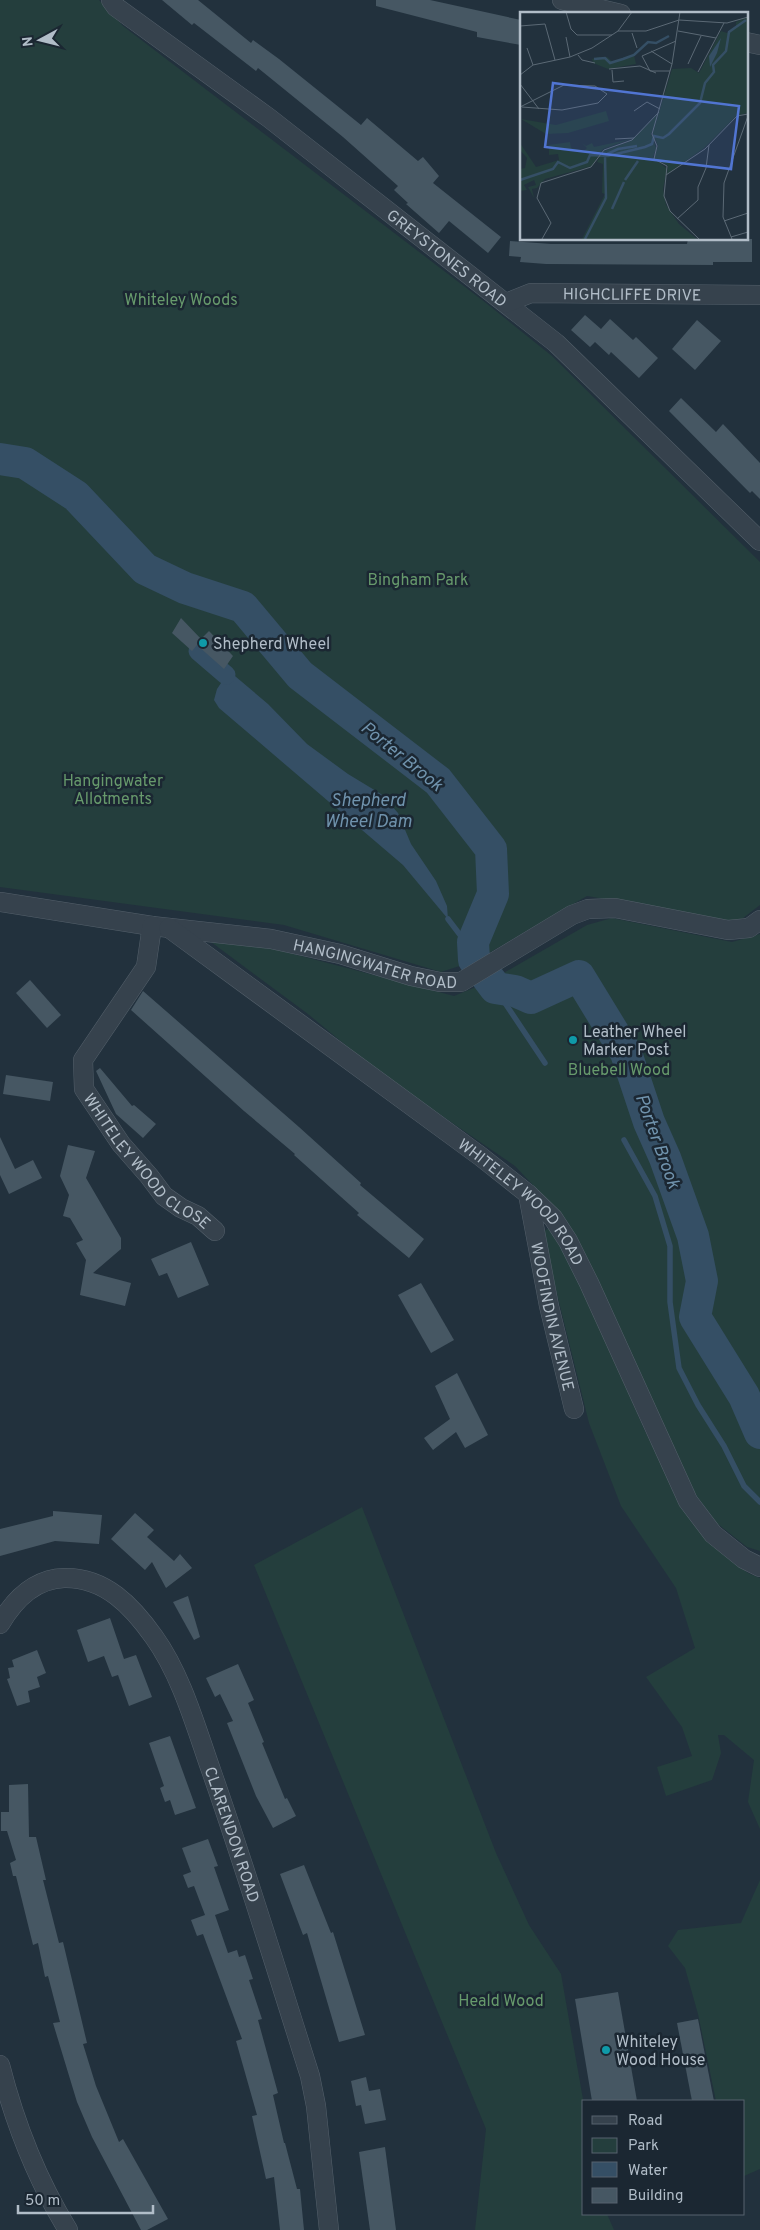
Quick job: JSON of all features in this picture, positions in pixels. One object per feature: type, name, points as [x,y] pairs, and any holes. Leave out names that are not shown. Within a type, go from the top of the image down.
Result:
[{"type":"street","name":"GREYSTONES ROAD","points":[[110,0],[269,118],[556,343],[760,541]]},
{"type":"street","points":[[562,0],[613,12]]},
{"type":"street","name":"HIGHCLIFFE DRIVE","points":[[506,303],[531,293],[760,295]]},
{"type":"street","name":"HANGINGWATER ROAD","points":[[0,902],[160,927],[270,939],[340,954],[411,976],[440,982],[461,982],[572,915],[588,909],[615,908],[728,930],[749,928],[760,920]]},
{"type":"street","name":"WHITELEY WOOD ROAD","points":[[160,927],[480,1156],[528,1194],[553,1218],[568,1240],[688,1501],[712,1534],[744,1558],[760,1567]]},
{"type":"street","name":"WHITELEY WOOD CLOSE","points":[[160,927],[146,966],[83,1060],[84,1089],[120,1144],[164,1196],[181,1208],[198,1216],[216,1231]]},
{"type":"street","name":"WOOFINDIN AVENUE","points":[[528,1194],[549,1306],[574,1410]]},
{"type":"street","name":"CLARENDON ROAD","points":[[0,1624],[21,1597],[35,1585],[52,1578],[87,1580],[103,1585],[136,1614],[155,1638],[172,1667],[230,1824],[310,2076],[318,2123],[329,2230]]},
{"type":"street","points":[[0,2065],[6,2091],[24,2146],[46,2194],[68,2230]]},
{"type":"green space","name":"Whiteley Woods","points":[[0,0],[99,0],[123,26],[486,303],[552,356],[760,562],[760,905],[738,922],[587,896],[475,961],[441,972],[284,925],[0,887]]},
{"type":"green space","name":"Bluebell Wood","points":[[612,918],[732,942],[760,934],[760,1551],[747,1547],[714,1521],[681,1473],[564,1218],[515,1166],[378,1072],[308,1014],[207,939],[278,950],[454,996],[488,982],[587,925]]},
{"type":"green space","points":[[550,1228],[583,1287],[644,1429],[686,1513],[707,1540],[748,1573],[760,1578],[760,1829],[748,1802],[754,1760],[724,1735],[718,1735],[721,1753],[712,1780],[666,1796],[657,1767],[692,1756],[682,1727],[646,1677],[695,1648],[676,1588],[621,1506],[589,1423],[543,1231]]},
{"type":"green space","name":"Heald Wood","points":[[362,1507],[496,1853],[529,1925],[561,1974],[583,2100],[582,2215],[607,2215],[614,2230],[475,2230],[486,2129],[254,1565]]},
{"type":"green space","points":[[760,1880],[760,2169],[745,2176],[745,2100],[716,2100],[698,2014],[685,1968],[668,1946],[678,1930],[741,1923]]},
{"type":"water","name":"Shepherd Wheel Dam","points":[[229,671],[268,704],[307,744],[348,774],[381,794],[398,813],[411,844],[436,881],[447,906],[448,919],[403,865],[219,708],[214,700],[217,689]]},
{"type":"building","points":[[162,0],[198,0],[251,43],[253,40],[279,59],[361,125],[367,118],[418,161],[423,157],[439,176],[433,183],[501,237],[488,253],[449,221],[439,233],[406,204],[408,203],[394,190],[398,186],[343,137],[258,68],[256,71],[194,23],[192,25]]},
{"type":"building","points":[[376,0],[430,0],[520,20],[520,45],[477,37],[477,32],[376,6]]},
{"type":"building","points":[[752,239],[752,262],[713,262],[713,265],[546,264],[520,262],[521,257],[509,256],[510,241],[551,244],[687,244],[688,240]]},
{"type":"building","points":[[585,315],[601,329],[610,319],[633,340],[636,337],[658,358],[639,378],[611,352],[609,355],[595,342],[590,347],[571,330]]},
{"type":"building","points":[[697,320],[721,341],[695,370],[672,349]]},
{"type":"building","points":[[681,398],[716,432],[723,424],[760,463],[760,499],[752,491],[750,493],[669,411]]},
{"type":"building","name":"Shepherd Wheel","points":[[181,618],[201,639],[209,631],[233,656],[224,669],[197,645],[192,651],[172,633]]},
{"type":"building","points":[[30,980],[61,1015],[47,1028],[16,993]]},
{"type":"building","points":[[143,991],[299,1127],[361,1183],[360,1185],[424,1239],[409,1258],[357,1215],[359,1213],[295,1154],[131,1010]]},
{"type":"building","points":[[100,1068],[132,1106],[134,1105],[156,1124],[143,1138],[116,1114],[96,1071]]},
{"type":"building","points":[[6,1075],[53,1082],[50,1101],[3,1094]]},
{"type":"building","points":[[0,1137],[15,1169],[33,1160],[42,1178],[9,1194],[0,1175]]},
{"type":"building","points":[[68,1145],[95,1151],[86,1178],[121,1238],[121,1249],[93,1273],[131,1283],[125,1306],[80,1295],[86,1260],[76,1243],[83,1240],[70,1218],[63,1216],[69,1195],[60,1176]]},
{"type":"building","points":[[191,1242],[209,1285],[178,1298],[167,1273],[159,1276],[151,1259]]},
{"type":"building","points":[[421,1283],[454,1340],[431,1353],[398,1295]]},
{"type":"building","points":[[457,1373],[488,1435],[465,1448],[456,1432],[433,1450],[424,1438],[450,1419],[435,1386]]},
{"type":"building","points":[[53,1511],[102,1515],[99,1544],[55,1541],[0,1556],[0,1529],[53,1516]]},
{"type":"building","points":[[135,1513],[154,1530],[147,1537],[174,1561],[180,1554],[192,1568],[166,1588],[152,1562],[145,1570],[111,1539]]},
{"type":"building","points":[[188,1596],[200,1637],[194,1640],[173,1602]]},
{"type":"building","points":[[110,1618],[124,1659],[136,1655],[152,1697],[129,1706],[118,1675],[112,1677],[104,1656],[88,1662],[77,1630]]},
{"type":"building","points":[[37,1650],[46,1673],[37,1677],[40,1687],[28,1691],[30,1702],[17,1706],[7,1679],[10,1678],[8,1668],[14,1667],[12,1660]]},
{"type":"building","points":[[238,1664],[254,1700],[248,1703],[264,1742],[262,1743],[285,1799],[287,1798],[296,1816],[273,1828],[256,1796],[227,1723],[233,1721],[220,1694],[215,1697],[206,1678]]},
{"type":"building","points":[[170,1736],[196,1808],[175,1815],[170,1800],[165,1802],[160,1788],[164,1786],[149,1743]]},
{"type":"building","points":[[28,1784],[29,1837],[36,1837],[46,1880],[43,1880],[59,1943],[63,1942],[87,2043],[83,2044],[96,2086],[119,2142],[123,2139],[168,2219],[147,2230],[141,2230],[92,2137],[77,2102],[53,2023],[60,2022],[48,1976],[45,1977],[38,1943],[33,1945],[16,1876],[13,1876],[10,1863],[16,1860],[7,1831],[1,1831],[1,1812],[9,1812],[9,1785]]},
{"type":"building","points":[[208,1839],[218,1866],[214,1867],[229,1910],[215,1915],[228,1953],[237,1950],[239,1957],[245,1955],[253,1979],[249,1980],[262,2019],[258,2020],[278,2093],[273,2095],[297,2189],[300,2189],[304,2230],[280,2230],[274,2177],[266,2179],[252,2116],[257,2115],[236,2041],[242,2039],[203,1934],[197,1936],[191,1920],[205,1915],[194,1886],[188,1888],[183,1875],[191,1872],[182,1848]]},
{"type":"building","points":[[304,1865],[331,1933],[333,1932],[365,2035],[339,2042],[307,1933],[303,1935],[280,1874]]},
{"type":"building","name":"Whiteley Wood House","points":[[618,1992],[637,2100],[592,2100],[575,1999]]},
{"type":"building","points":[[698,2019],[714,2100],[692,2100],[677,2023]]},
{"type":"building","points":[[366,2077],[369,2091],[380,2089],[386,2120],[365,2124],[361,2105],[356,2106],[351,2081]]},
{"type":"building","points":[[385,2147],[396,2230],[370,2230],[359,2152]]},
{"type":"waterway","name":"Porter Brook","points":[[0,459],[25,463],[76,496],[145,569],[185,588],[243,607],[300,675],[438,781],[491,849],[493,894],[473,942],[474,960],[495,988],[515,991],[531,998],[579,976],[626,1053],[649,1122],[665,1158],[693,1236],[702,1281],[695,1317],[744,1396],[760,1433]]},
{"type":"waterway","points":[[198,651],[226,675]]},
{"type":"waterway","points":[[448,919],[473,952]]},
{"type":"waterway","points":[[483,920],[484,950],[515,991]]},
{"type":"waterway","points":[[495,988],[545,1063]]},
{"type":"waterway","points":[[624,1140],[655,1196],[670,1246],[670,1302],[679,1368],[698,1405],[724,1446],[744,1486],[760,1502]]},
{"type":"place","name":"Shepherd Wheel","points":[[203,643]]},
{"type":"place","name":"Leather Wheel Marker Post","points":[[573,1040]]},
{"type":"place","name":"Whiteley Wood House","points":[[606,2050]]},
{"type":"park label","name":"Bingham Park","points":[[418,579]]},
{"type":"park label","name":"Hangingwater Allotments","points":[[113,789]]}]
